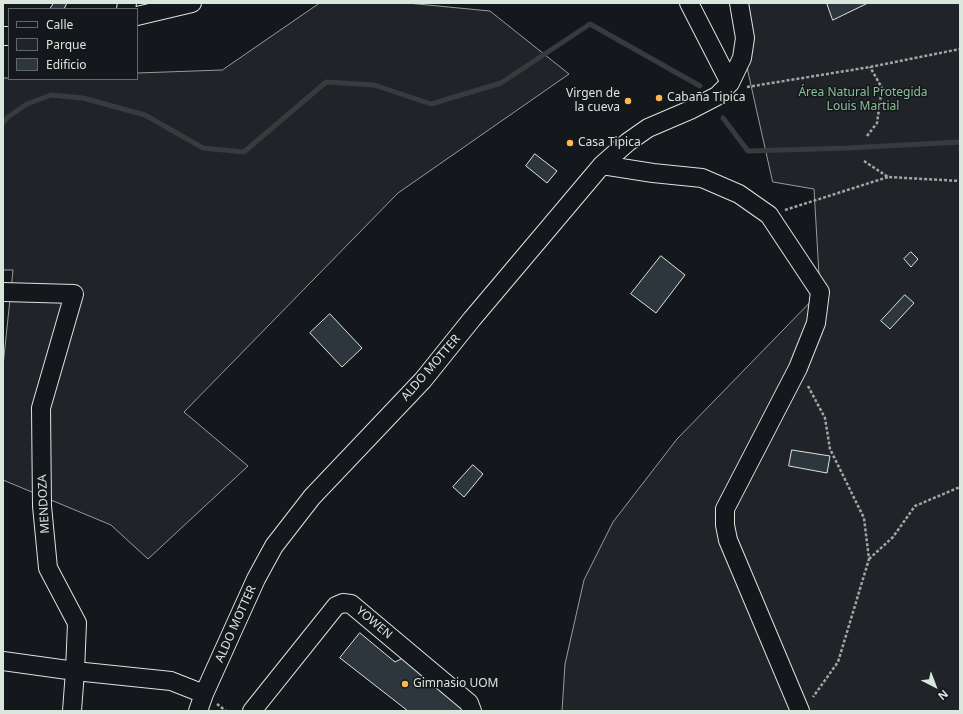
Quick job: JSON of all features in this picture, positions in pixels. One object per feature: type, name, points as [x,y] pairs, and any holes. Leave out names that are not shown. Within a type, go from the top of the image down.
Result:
[{"type":"street","points":[[138,16],[192,3]]},
{"type":"street","points":[[689,3],[730,82]]},
{"type":"street","name":"ALDO MOTTER","points":[[201,703],[256,579],[274,546],[312,497],[423,380],[472,319],[602,165],[628,142],[648,128],[690,110],[717,96],[730,82],[742,58],[745,38],[739,3]]},
{"type":"street","points":[[602,165],[653,173],[702,178],[739,194],[769,215],[820,292],[816,323],[798,368],[725,509],[725,525],[728,540],[806,705]]},
{"type":"street","name":"MENDOZA","points":[[3,292],[74,294],[41,408],[42,506],[48,568],[77,623],[72,711]]},
{"type":"street","name":"YOWEN","points":[[252,711],[336,606],[343,603],[351,604],[372,621],[468,703],[472,711]]},
{"type":"street","points":[[3,661],[75,671],[171,681],[201,703]]},
{"type":"path","points":[[730,82],[744,88],[870,67],[960,49]]},
{"type":"path","points":[[867,136],[877,123],[882,88],[870,67]]},
{"type":"path","points":[[864,161],[888,177]]},
{"type":"path","points":[[769,215],[888,177],[960,181]]},
{"type":"path","points":[[798,368],[825,418],[830,449],[864,518],[870,559],[838,662],[806,705]]},
{"type":"path","points":[[870,559],[893,538],[915,506],[960,487]]},
{"type":"green space","points":[[320,3],[407,3],[490,11],[569,74],[398,193],[184,412],[248,466],[148,559],[111,525],[3,480],[3,366],[13,270],[3,270],[3,78],[8,78],[8,80],[138,80],[138,73],[222,70]]},
{"type":"green space","name":"Área Natural Protegida Louis Martial","points":[[733,3],[960,3],[960,711],[562,711],[565,664],[584,580],[613,522],[677,439],[820,292],[814,189],[773,182]]},
{"type":"building","points":[[54,3],[67,3],[64,8],[51,8]]},
{"type":"building","points":[[827,3],[868,3],[833,20]]},
{"type":"building","points":[[535,154],[557,171],[547,183],[526,166]]},
{"type":"building","points":[[911,252],[918,259],[911,267],[904,259]]},
{"type":"building","points":[[661,256],[685,275],[656,313],[631,294]]},
{"type":"building","points":[[905,295],[914,303],[890,329],[881,321]]},
{"type":"building","points":[[330,314],[362,348],[342,367],[310,333]]},
{"type":"building","points":[[792,450],[830,456],[827,473],[789,466]]},
{"type":"building","points":[[473,465],[483,474],[464,497],[453,487]]},
{"type":"building","name":"Gimnasio UOM","points":[[360,633],[395,662],[403,658],[465,707],[462,711],[408,711],[340,658]]},
{"type":"waterway","points":[[3,123],[8,117],[27,104],[51,95],[83,98],[145,115],[203,148],[244,152],[326,82],[374,85],[431,104],[501,83],[590,24],[700,86]]},
{"type":"waterway","points":[[723,118],[748,151],[848,148],[960,142]]},
{"type":"place","name":"Cabaña Tipica","points":[[659,98]]},
{"type":"place","name":"Virgen de la cueva","points":[[628,101]]},
{"type":"place","name":"Casa Tipica","points":[[570,143]]},
{"type":"place","name":"Gimnasio UOM","points":[[405,684]]}]
